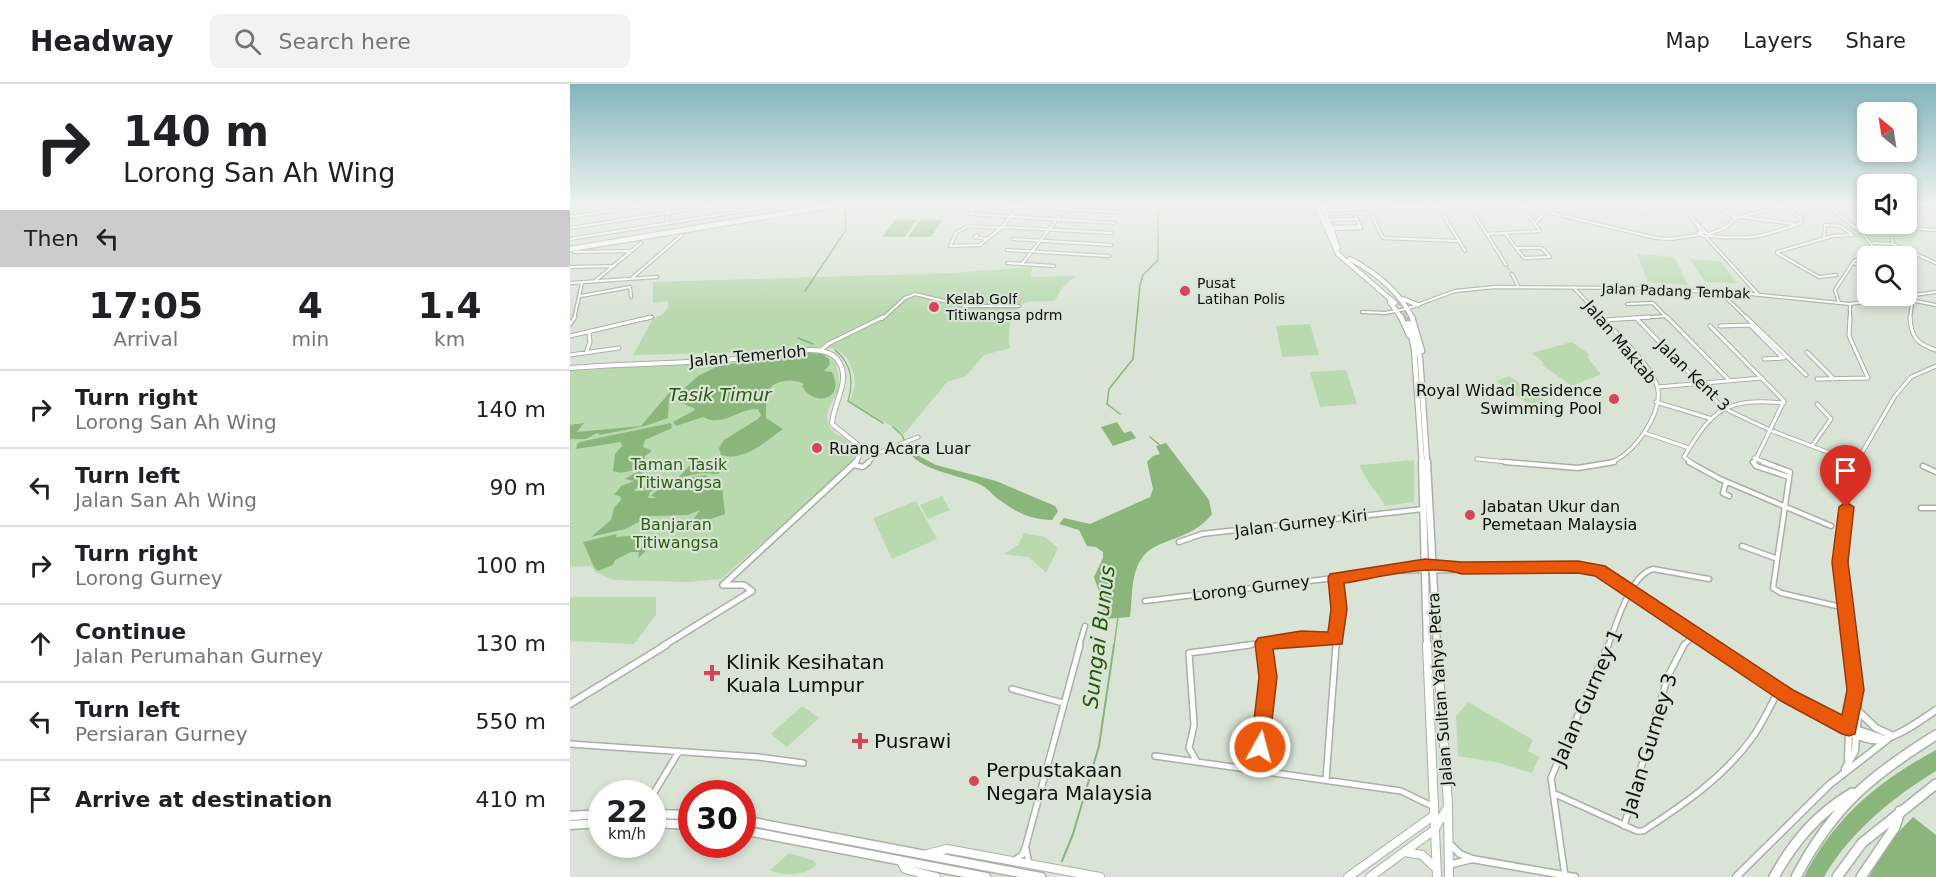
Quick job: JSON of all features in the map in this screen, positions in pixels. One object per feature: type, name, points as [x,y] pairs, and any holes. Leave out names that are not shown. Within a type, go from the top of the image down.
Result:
[{"type":"highway","points":[[571,249],[616,241]]},
{"type":"highway","points":[[571,249],[619,241]]},
{"type":"highway","points":[[1796,877],[1811,847],[1834,815],[1857,790],[1881,770],[1936,735]]},
{"type":"highway","points":[[1838,877],[1862,843],[1936,784]]},
{"type":"highway","points":[[1774,877],[1803,829],[1830,805],[1857,790]]},
{"type":"highway","points":[[1862,877],[1895,827],[1900,811]]},
{"type":"main road","points":[[1331,241],[1333,247],[1403,312]]},
{"type":"main road","points":[[1336,241],[1338,248],[1349,261],[1366,268],[1403,312],[1418,367]]},
{"type":"main road","points":[[1388,313],[1403,312],[1419,306]]},
{"type":"main road","points":[[1388,313],[1403,312],[1419,306]]},
{"type":"main road","points":[[1403,312],[1410,309]]},
{"type":"main road","points":[[1403,312],[1410,309]]},
{"type":"main road","name":"Jalan Sultan Yahya Petra","points":[[1403,312],[1418,367],[1425,456],[1436,873]]},
{"type":"main road","name":"Jalan Sultan Yahya Petra","points":[[1425,456],[1424,509],[1448,805],[1449,877]]},
{"type":"main road","points":[[1370,877],[1434,830],[1443,819],[1448,805]]},
{"type":"main road","points":[[1348,877],[1433,812]]},
{"type":"main road","points":[[570,816],[588,815]]},
{"type":"main road","points":[[756,823],[922,855],[986,877]]},
{"type":"main road","points":[[570,825],[588,824]]},
{"type":"main road","points":[[756,833],[901,861],[1041,877]]},
{"type":"main road","points":[[922,855],[947,849],[1100,877]]},
{"type":"main road","points":[[1405,852],[1422,855],[1436,873]]},
{"type":"main road","points":[[901,861],[905,869],[936,877]]},
{"type":"street","points":[[631,278],[675,241]]},
{"type":"street","points":[[951,241],[950,246],[980,245],[985,241]]},
{"type":"street","points":[[1022,264],[1039,241]]},
{"type":"street","points":[[1054,241],[1112,245]]},
{"type":"street","points":[[1459,241],[1465,251]]},
{"type":"street","points":[[1491,241],[1506,266]]},
{"type":"street","points":[[1511,241],[1516,248],[1524,258],[1550,257],[1542,248],[1516,248]]},
{"type":"street","points":[[1712,241],[1757,294]]},
{"type":"street","points":[[1816,241],[1791,251],[1776,252],[1819,277],[1836,275]]},
{"type":"street","points":[[1870,241],[1873,246]]},
{"type":"street","points":[[594,281],[641,243]]},
{"type":"street","points":[[1872,243],[1893,244],[1936,263]]},
{"type":"street","points":[[571,249],[632,251]]},
{"type":"street","points":[[1007,250],[1109,256]]},
{"type":"street","points":[[1839,303],[1835,290],[1857,259]]},
{"type":"street","points":[[1853,262],[1857,264]]},
{"type":"street","points":[[1007,263],[1054,266]]},
{"type":"street","points":[[570,267],[614,266]]},
{"type":"street","points":[[1512,274],[1518,286]]},
{"type":"street","points":[[570,283],[657,277]]},
{"type":"street","points":[[570,324],[575,318],[582,283]]},
{"type":"street","points":[[581,296],[627,286],[630,287],[631,297]]},
{"type":"street","name":"Jalan Padang Tembak","points":[[1403,312],[1451,293],[1477,288],[1518,286],[1720,292],[1857,303]]},
{"type":"street","name":"Jalan Maktab","points":[[1477,459],[1575,468],[1596,467],[1624,458],[1645,433],[1656,402],[1658,387],[1651,375],[1573,287]]},
{"type":"street","points":[[1720,292],[1806,375]]},
{"type":"street","name":"Jalan Padang Tembak","points":[[1917,294],[1936,292]]},
{"type":"street","points":[[821,351],[831,343],[880,320],[905,298],[915,294],[965,306],[1019,306]]},
{"type":"street","points":[[1917,301],[1936,305]]},
{"type":"street","points":[[1627,304],[1653,303],[1730,381]]},
{"type":"street","points":[[1817,379],[1868,378],[1849,336],[1850,304]]},
{"type":"street","points":[[1911,306],[1913,337],[1921,345],[1936,350]]},
{"type":"street","points":[[1362,312],[1388,313]]},
{"type":"street","points":[[1604,320],[1666,316]]},
{"type":"street","points":[[570,336],[652,317]]},
{"type":"street","name":"Jalan Kent 3","points":[[1636,318],[1723,408],[1770,430],[1856,463]]},
{"type":"street","points":[[1749,325],[1784,358]]},
{"type":"street","points":[[1720,326],[1755,325]]},
{"type":"street","points":[[1710,326],[1784,403]]},
{"type":"street","points":[[586,353],[590,342],[589,332]]},
{"type":"street","points":[[570,355],[619,348]]},
{"type":"street","name":"Jalan Temerloh","points":[[570,368],[760,358],[798,351],[821,351],[835,357],[842,369],[843,386],[835,404],[832,424],[858,443],[860,454],[854,465]]},
{"type":"street","points":[[1807,352],[1835,379]]},
{"type":"street","points":[[1764,359],[1790,358]]},
{"type":"street","points":[[1848,760],[1855,751],[1859,712],[1840,562],[1848,491],[1856,463],[1906,380],[1936,366]]},
{"type":"street","points":[[1658,387],[1762,378]]},
{"type":"street","points":[[1784,403],[1762,401],[1723,408],[1709,418],[1684,457],[1689,463],[1726,482],[1831,526]]},
{"type":"street","points":[[1656,402],[1709,418]]},
{"type":"street","points":[[1784,403],[1753,462],[1756,466],[1789,477],[1773,586],[1777,591],[1845,609]]},
{"type":"street","points":[[1812,446],[1831,419],[1816,404]]},
{"type":"street","points":[[1645,433],[1689,448]]},
{"type":"street","points":[[570,704],[752,591],[744,585],[723,585],[854,465],[863,467],[878,453],[918,437]]},
{"type":"street","points":[[1923,466],[1936,472]]},
{"type":"street","points":[[1726,482],[1723,493],[1728,496]]},
{"type":"street","points":[[1921,508],[1936,508]]},
{"type":"street","name":"Jalan Gurney Kiri","points":[[1179,542],[1206,534],[1424,509]]},
{"type":"street","points":[[1742,546],[1776,558]]},
{"type":"street","points":[[1429,567],[1455,570],[1462,568],[1586,567],[1605,573],[1787,695],[1856,734],[1877,741],[1893,736]]},
{"type":"street","name":"Lorong Gurney","points":[[1145,601],[1429,567]]},
{"type":"street","name":"Jalan Gurney 1","points":[[1565,876],[1551,778],[1637,579],[1649,570],[1709,579]]},
{"type":"street","points":[[1326,780],[1339,609],[1336,578]]},
{"type":"street","points":[[1011,861],[1022,855],[1026,845],[1084,626]]},
{"type":"street","name":"Jalan Gurney 3","points":[[1624,826],[1662,691],[1684,644],[1695,634]]},
{"type":"street","points":[[1196,760],[1190,748],[1194,725],[1190,653],[1301,638],[1336,639]]},
{"type":"street","points":[[1257,770],[1268,677],[1263,643]]},
{"type":"street","points":[[1012,689],[1063,703]]},
{"type":"street","points":[[1554,794],[1624,826],[1643,831],[1689,802],[1749,741],[1779,690]]},
{"type":"street","points":[[1844,772],[1848,760],[1849,730],[1856,690]]},
{"type":"street","points":[[1736,877],[1866,753],[1936,710]]},
{"type":"street","points":[[1859,712],[1876,728],[1893,736]]},
{"type":"street","points":[[570,744],[758,757],[802,763]]},
{"type":"street","points":[[662,780],[679,752]]},
{"type":"street","points":[[1155,756],[1196,760],[1401,791],[1433,812]]},
{"type":"street","points":[[1448,842],[1460,854],[1472,859],[1575,877]]},
{"type":"street","points":[[1026,845],[1029,864]]},
{"type":"street","points":[[1449,865],[1472,859]]},
{"type":"green space","points":[[1637,254],[1674,257],[1688,285],[1648,282]]},
{"type":"green space","points":[[1690,259],[1720,261],[1737,283],[1705,282]]},
{"type":"green space","points":[[1032,267],[1031,277],[1075,276],[1061,289],[1055,301],[1025,303],[1020,306],[1012,316],[1010,323],[1010,348],[984,355],[966,376],[947,382],[904,434],[850,401],[855,385],[854,375],[848,359],[836,349],[815,347],[768,352],[633,355],[653,319],[663,314],[669,306],[667,301],[653,303],[653,282],[951,273]]},
{"type":"green space","points":[[1310,324],[1319,355],[1282,357],[1276,326]]},
{"type":"green space","points":[[1572,342],[1589,354],[1588,358],[1601,374],[1572,386],[1542,365],[1544,363],[1532,353]]},
{"type":"green space","name":"Taman Tasik Titiwangsa","points":[[811,352],[823,353],[836,363],[839,387],[829,410],[828,424],[835,433],[854,447],[856,453],[846,469],[826,487],[721,579],[689,582],[614,580],[595,572],[591,566],[570,567],[570,370],[755,361]]},
{"type":"green space","points":[[1346,370],[1357,404],[1320,407],[1310,372]]},
{"type":"green space","points":[[1509,376],[1548,403],[1546,404],[1553,409],[1542,414],[1496,381]]},
{"type":"green space","points":[[1414,460],[1414,502],[1385,506],[1360,465]]},
{"type":"green space","points":[[942,496],[950,510],[928,519],[920,505]]},
{"type":"green space","points":[[916,501],[937,539],[892,559],[873,518]]},
{"type":"green space","points":[[1024,533],[1045,537],[1058,548],[1046,573],[1029,557],[1004,554],[1018,545]]},
{"type":"green space","points":[[570,597],[656,597],[656,615],[634,644],[570,641]]},
{"type":"green space","points":[[1468,702],[1533,740],[1528,751],[1539,757],[1532,773],[1496,762],[1458,756],[1456,716]]},
{"type":"green space","points":[[802,706],[819,718],[787,747],[771,734]]},
{"type":"green space","points":[[789,853],[812,860],[817,864],[808,871],[795,874],[781,874],[770,870]]},
{"type":"shaded area","name":"Tasik Timur","points":[[807,353],[822,354],[829,359],[830,364],[824,371],[832,372],[835,389],[832,395],[826,398],[813,397],[802,386],[804,384],[788,380],[772,386],[767,395],[766,418],[783,429],[754,449],[738,456],[730,456],[721,455],[719,448],[724,440],[758,419],[761,415],[758,409],[718,420],[703,417],[676,426],[673,422],[695,410],[676,401],[680,398],[679,393],[698,376],[718,366]]},
{"type":"shaded area","points":[[674,391],[669,399],[668,418],[645,426],[600,435],[597,433],[586,439],[570,439],[570,425],[584,423],[577,432],[641,426],[669,393]]},
{"type":"shaded area","points":[[1117,422],[1124,433],[1131,431],[1136,438],[1113,446],[1101,427]]},
{"type":"shaded area","points":[[671,423],[672,428],[645,440],[643,447],[652,451],[645,456],[644,464],[629,471],[613,471],[615,454],[622,446],[621,442],[576,449],[578,443],[584,441]]},
{"type":"shaded area","points":[[908,442],[915,454],[936,465],[996,481],[1055,506],[1058,511],[1052,520],[1038,519],[1019,512],[998,499],[982,485],[936,470],[916,460],[903,443]]},
{"type":"shaded area","points":[[1166,443],[1209,500],[1212,514],[1204,523],[1184,535],[1148,551],[1135,572],[1130,617],[1104,619],[1103,603],[1094,577],[1103,558],[1103,552],[1096,547],[1087,546],[1079,530],[1059,524],[1064,518],[1090,524],[1150,497],[1153,489],[1147,462],[1153,456],[1160,454],[1156,446]]},
{"type":"shaded area","points":[[700,460],[708,461],[723,469],[718,474],[701,473],[678,478],[691,464]]},
{"type":"shaded area","points":[[647,468],[640,476],[653,476],[643,480],[634,491],[646,491],[640,488],[659,484],[650,492],[648,498],[657,498],[651,496],[657,490],[678,480],[708,475],[704,480],[711,481],[717,477],[722,487],[725,514],[688,527],[700,510],[688,515],[650,516],[625,529],[591,537],[611,520],[614,508],[621,500],[620,496],[614,495],[621,486],[634,481],[625,479]]},
{"type":"shaded area","points":[[617,534],[616,537],[630,536],[646,551],[638,558],[639,552],[631,552],[615,560],[613,565],[598,571],[583,542]]},
{"type":"shaded area","points":[[1936,750],[1936,771],[1904,792],[1873,817],[1846,846],[1824,877],[1804,877],[1829,836],[1860,803],[1876,788]]},
{"type":"shaded area","points":[[1913,817],[1936,835],[1936,877],[1869,877],[1888,843]]},
{"type":"waterway","points":[[805,291],[839,241]]},
{"type":"waterway","name":"Sungai Bunus","points":[[1120,414],[1107,404],[1109,389],[1133,359],[1140,285],[1143,275],[1158,260],[1158,241]]},
{"type":"waterway","points":[[798,338],[813,344]]},
{"type":"waterway","points":[[835,350],[845,361],[850,373],[851,387],[848,401],[883,423]]},
{"type":"waterway","points":[[893,427],[902,435],[905,442]]},
{"type":"waterway","name":"Sungai Bunus","points":[[1150,437],[1160,445]]},
{"type":"waterway","name":"Sungai Bunus","points":[[1114,646],[1118,617]]},
{"type":"waterway","name":"Sungai Bunus","points":[[1062,861],[1073,834],[1099,746],[1114,645]]},
{"type":"tunnel","points":[[1506,265],[1512,274]]},
{"type":"tunnel","points":[[1399,302],[1409,319]]},
{"type":"tunnel","points":[[1400,309],[1406,319]]},
{"type":"tunnel","points":[[1408,317],[1412,323]]},
{"type":"tunnel","points":[[1406,319],[1408,323]]},
{"type":"place","name":"Pusat Latihan Polis","points":[[1185,291]]},
{"type":"place","name":"Kelab Golf Titiwangsa pdrm","points":[[934,307]]},
{"type":"place","name":"Royal Widad Residence Swimming Pool","points":[[1614,399]]},
{"type":"place","name":"Ruang Acara Luar","points":[[817,448]]},
{"type":"place","name":"Jabatan Ukur dan Pemetaan Malaysia","points":[[1470,515]]},
{"type":"place","name":"Klinik Kesihatan Kuala Lumpur","points":[[712,673]]},
{"type":"place","name":"Pusrawi","points":[[860,741]]},
{"type":"place","name":"Perpustakaan Negara Malaysia","points":[[974,781]]},
{"type":"route","points":[[1260,747],[1268,677],[1263,643],[1301,638],[1336,639],[1339,609],[1336,578],[1425,565],[1455,565],[1462,568],[1578,567],[1599,570],[1787,695],[1849,728],[1856,690],[1840,562],[1846,507]]},
{"type":"park label","name":"Banjaran Titiwangsa","points":[[676,533]]}]
